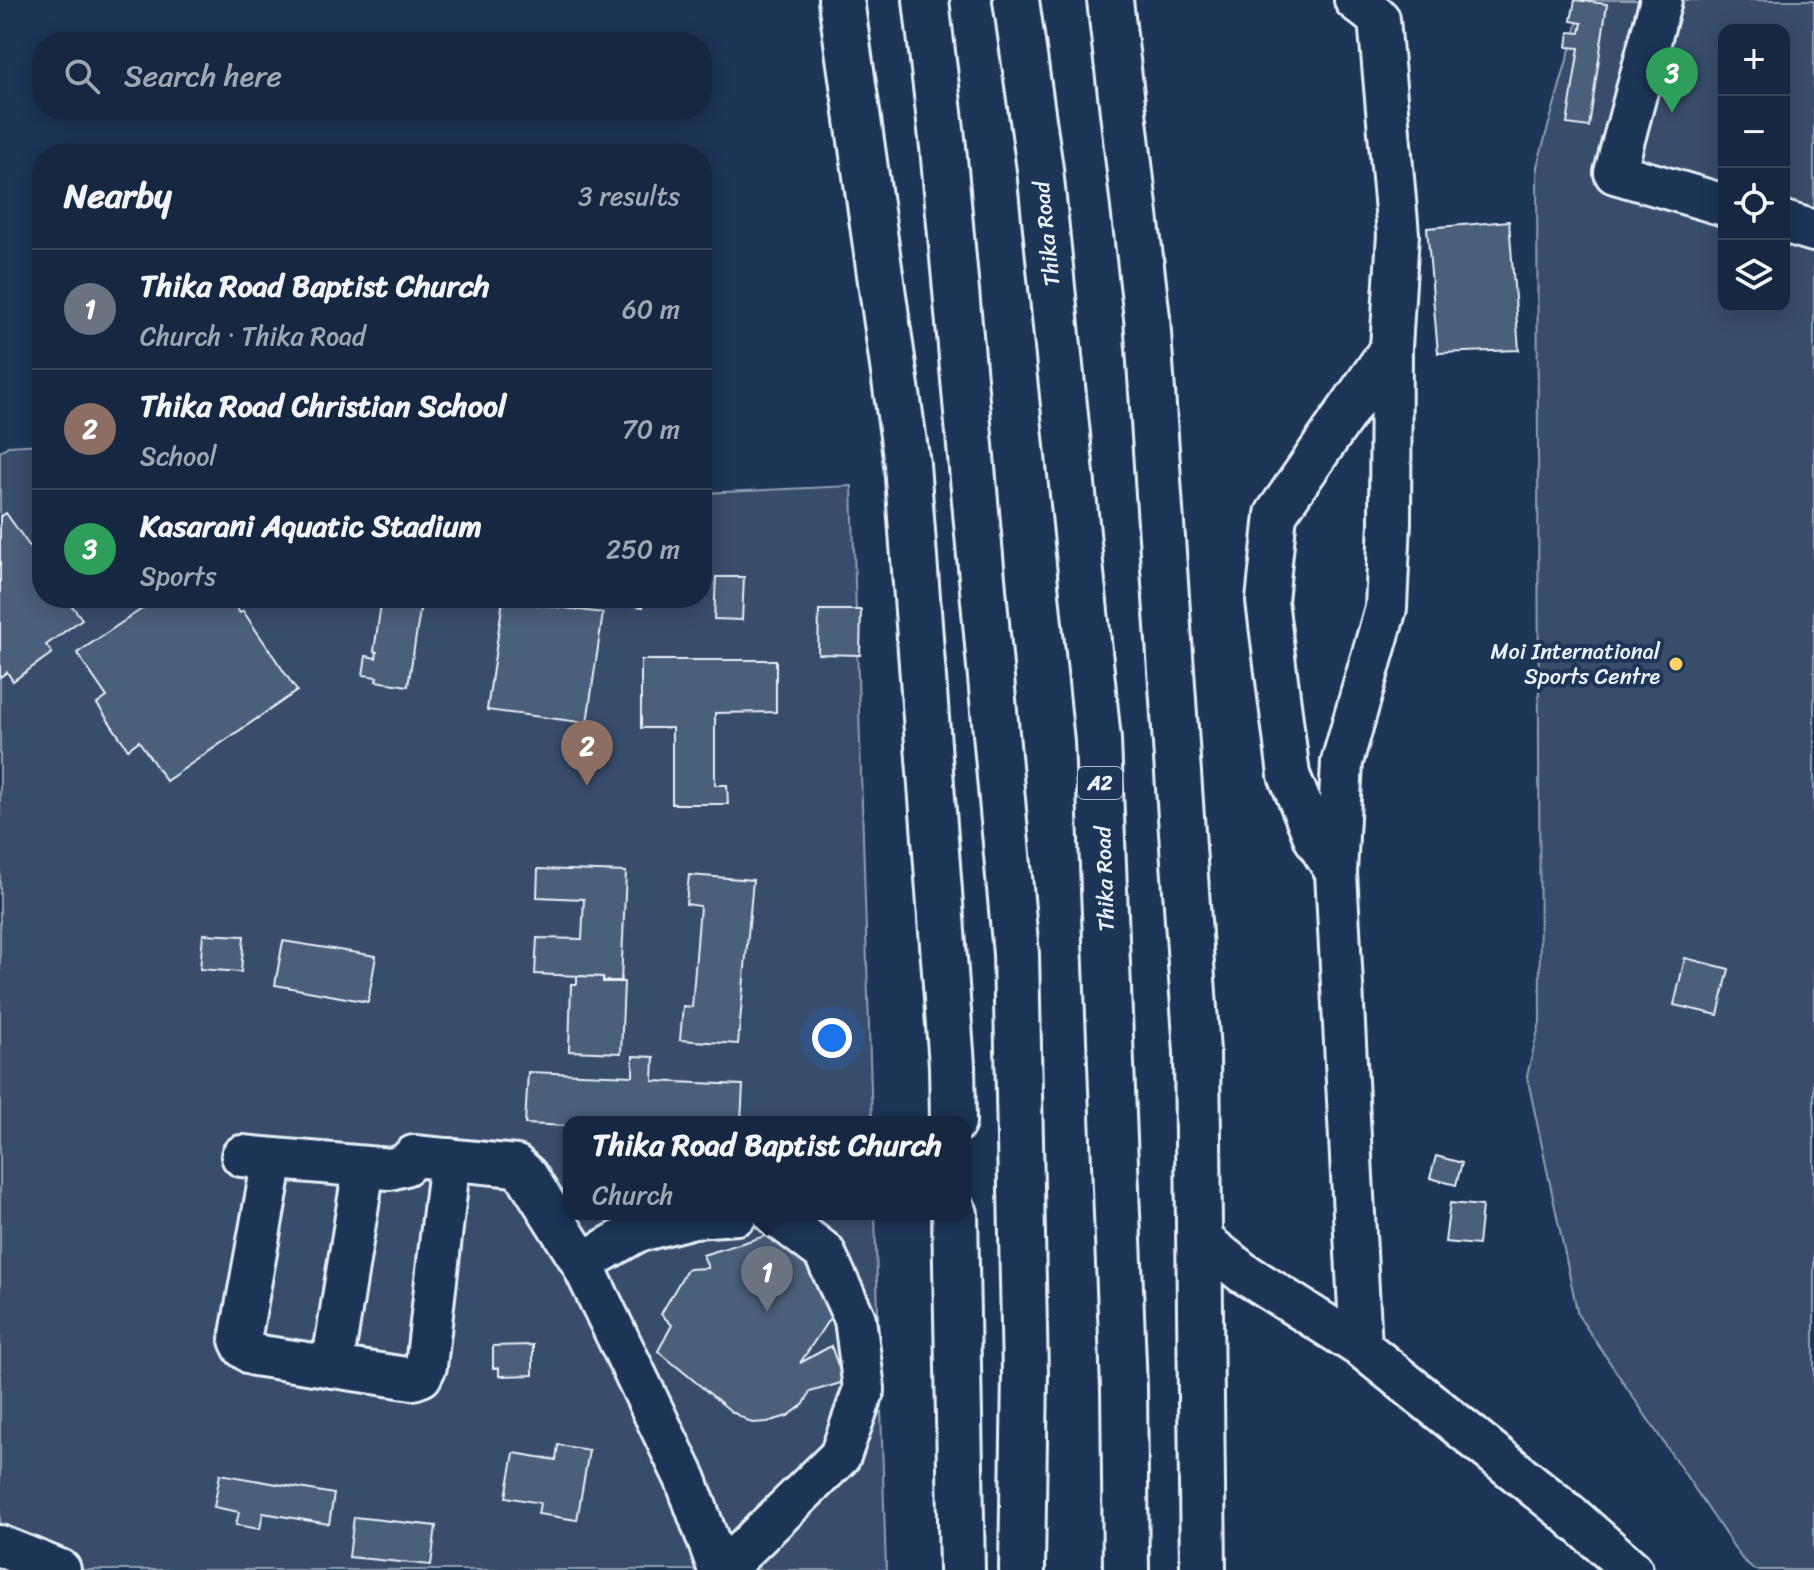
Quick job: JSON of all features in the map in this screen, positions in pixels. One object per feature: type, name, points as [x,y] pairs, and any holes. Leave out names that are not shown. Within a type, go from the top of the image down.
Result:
[{"type":"main road","points":[[841,0],[907,464],[952,1065],[953,1116]]},
{"type":"main road","points":[[926,0],[943,147],[1016,954],[1025,1374],[1022,1570]]},
{"type":"main road","name":"Thika Road","points":[[1016,0],[1040,169],[1098,740],[1124,1388],[1126,1570]]},
{"type":"main road","points":[[1110,0],[1147,318],[1197,1052],[1203,1570]]},
{"type":"main road","points":[[955,1220],[962,1570]]},
{"type":"street","points":[[1661,0],[1615,173],[1718,203]]},
{"type":"street","points":[[1361,1347],[1336,872],[1342,762],[1386,608],[1391,348],[1398,234],[1370,6]]},
{"type":"street","points":[[1790,224],[1814,231]]},
{"type":"street","points":[[1336,872],[1315,839],[1289,775],[1267,601],[1276,514],[1391,348]]},
{"type":"street","points":[[450,1159],[426,1366],[421,1376],[413,1379],[254,1355],[244,1348],[240,1340],[257,1158],[390,1169],[405,1165],[414,1156],[450,1159],[516,1166],[527,1176],[582,1263],[686,1480],[721,1570],[840,1456],[864,1389],[855,1319],[824,1252],[782,1220]]},
{"type":"street","points":[[332,1367],[364,1167]]},
{"type":"street","points":[[582,1263],[636,1232],[682,1220]]},
{"type":"street","points":[[1198,1237],[1242,1272],[1361,1347],[1570,1515],[1632,1570]]},
{"type":"shaded area","name":"Moi International Sports Centre","points":[[1584,0],[1814,0],[1814,1570],[1755,1570],[1742,1559],[1578,1315],[1527,1076],[1540,1022],[1537,166]]},
{"type":"shaded area","points":[[32,445],[32,608],[712,608],[712,493],[852,486],[872,1116],[563,1116],[563,1220],[875,1220],[886,1570],[0,1570],[0,452],[8,446]]},
{"type":"building","points":[[1575,0],[1607,4],[1589,127],[1567,124],[1579,48],[1567,47],[1569,32],[1580,33],[1582,23],[1571,21]]},
{"type":"building","points":[[1509,221],[1519,350],[1438,353],[1427,228]]},
{"type":"building","points":[[6,513],[32,550],[32,608],[74,608],[82,619],[46,645],[52,653],[13,681],[7,672],[0,677],[0,517]]},
{"type":"building","points":[[716,577],[744,577],[742,620],[714,619]]},
{"type":"building","points":[[143,608],[237,608],[240,613],[243,611],[297,691],[166,781],[139,741],[128,749],[97,704],[107,697],[77,653]]},
{"type":"building","points":[[380,608],[420,608],[408,686],[376,681],[377,677],[363,675],[366,656],[376,658],[377,652],[374,651]]},
{"type":"building","points":[[502,608],[565,608],[603,613],[587,723],[487,710]]},
{"type":"building","points":[[819,610],[861,610],[860,655],[818,654]]},
{"type":"building","points":[[641,660],[776,660],[776,712],[715,713],[715,785],[727,785],[728,804],[672,804],[672,728],[641,728]]},
{"type":"building","points":[[538,869],[626,872],[621,981],[604,981],[603,977],[535,974],[537,938],[582,939],[584,899],[537,897]]},
{"type":"building","points":[[689,875],[753,880],[738,1044],[680,1040],[683,1006],[692,1007],[700,906],[686,904]]},
{"type":"building","points":[[203,934],[244,936],[241,972],[200,969]]},
{"type":"building","points":[[283,941],[376,956],[368,1002],[275,985]]},
{"type":"building","points":[[1685,958],[1729,969],[1718,1015],[1674,1005]]},
{"type":"building","points":[[577,976],[603,977],[603,982],[624,982],[621,1053],[569,1051],[571,984],[577,984]]},
{"type":"building","points":[[633,1056],[654,1057],[653,1081],[743,1085],[741,1116],[563,1116],[563,1126],[525,1124],[528,1072],[633,1076]]},
{"type":"building","points":[[1436,1156],[1462,1163],[1456,1185],[1430,1178]]},
{"type":"building","points":[[1450,1203],[1482,1206],[1478,1245],[1445,1242]]},
{"type":"building","points":[[765,1236],[815,1267],[839,1304],[800,1363],[831,1346],[844,1382],[810,1392],[804,1404],[788,1416],[752,1423],[732,1412],[658,1351],[672,1325],[661,1314],[687,1269],[708,1268],[703,1255]]},
{"type":"building","points":[[533,1345],[533,1375],[499,1376],[499,1368],[493,1368],[493,1346]]},
{"type":"building","points":[[558,1445],[589,1450],[577,1520],[538,1514],[540,1503],[506,1497],[514,1453],[556,1460]]},
{"type":"building","points":[[220,1474],[334,1494],[329,1524],[263,1513],[260,1529],[236,1525],[239,1512],[214,1507]]},
{"type":"building","points":[[354,1517],[436,1526],[431,1565],[349,1557]]},
{"type":"place","name":"Kasarani Aquatic Stadium","points":[[1672,113]]},
{"type":"place","name":"Moi International Sports Centre","points":[[1676,664]]},
{"type":"place","name":"Thika Road Christian School","points":[[587,786]]},
{"type":"place","name":"Thika Road Baptist Church","points":[[767,1312]]}]
